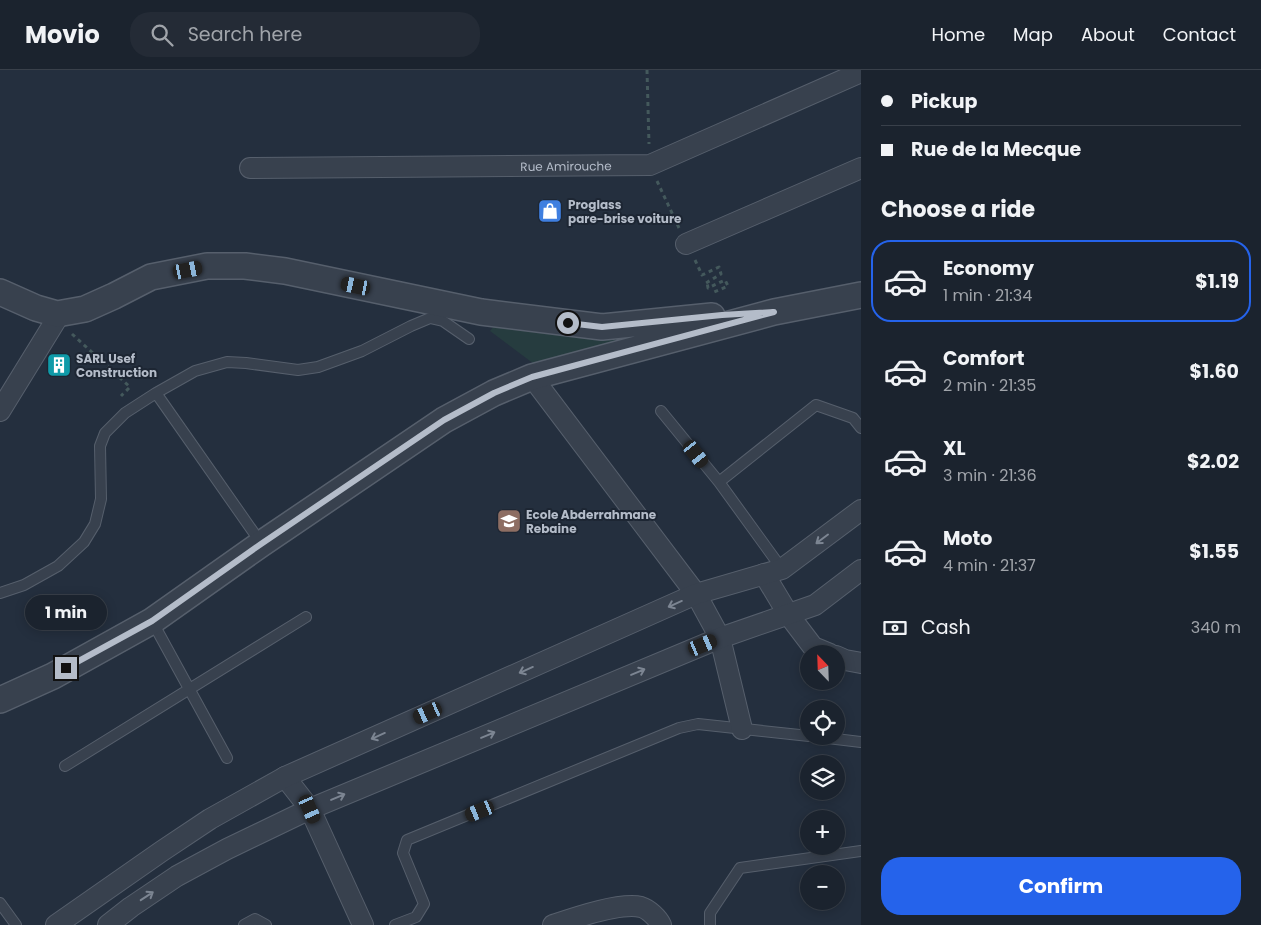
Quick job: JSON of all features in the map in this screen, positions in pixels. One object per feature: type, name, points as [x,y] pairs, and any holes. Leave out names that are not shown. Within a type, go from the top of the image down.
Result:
[{"type":"street","name":"Rue Amirouche","points":[[250,168],[650,165],[861,72]]},
{"type":"street","points":[[686,244],[861,168]]},
{"type":"street","points":[[0,292],[56,317],[85,309],[151,277],[207,266],[245,266],[285,271],[481,312],[602,327],[722,315],[774,312]]},
{"type":"street","points":[[0,700],[52,676],[152,621],[261,544],[444,420],[494,393],[532,377],[774,312],[861,295]]},
{"type":"street","points":[[0,411],[56,317]]},
{"type":"street","points":[[532,377],[696,594],[720,638],[742,729]]},
{"type":"street","points":[[56,925],[210,819],[285,777],[696,594],[773,571],[861,510]]},
{"type":"street","points":[[108,925],[131,906],[177,876],[227,849],[310,809],[720,638],[816,605],[861,570]]},
{"type":"street","points":[[773,571],[788,614],[811,645]]},
{"type":"street","points":[[845,660],[861,663]]},
{"type":"street","points":[[285,777],[310,809],[363,925]]},
{"type":"street","points":[[553,925],[620,906],[642,908],[658,919],[661,925]]},
{"type":"lane","points":[[0,593],[24,585],[58,566],[84,542],[95,524],[101,499],[100,446],[105,433],[125,413],[195,371],[226,362],[246,362],[298,370],[318,367],[362,351],[430,318],[444,321],[469,339]]},
{"type":"lane","points":[[156,393],[261,544]]},
{"type":"lane","points":[[718,482],[816,405],[857,415],[861,428]]},
{"type":"lane","points":[[662,411],[718,482],[773,571]]},
{"type":"lane","points":[[65,766],[306,617]]},
{"type":"lane","points":[[152,621],[227,758]]},
{"type":"lane","points":[[395,925],[416,917],[424,904],[403,853],[407,840],[679,728],[698,724],[800,735]]},
{"type":"lane","points":[[845,740],[861,742]]},
{"type":"lane","points":[[710,925],[710,913],[740,868],[861,851]]},
{"type":"lane","points":[[0,903],[16,925]]},
{"type":"lane","points":[[244,925],[255,920],[266,925]]},
{"type":"path","points":[[647,70],[650,165],[702,275],[719,268],[721,274],[706,283],[708,288],[726,280],[728,286],[711,294],[722,315]]},
{"type":"path","points":[[56,317],[130,387],[115,402],[125,413]]},
{"type":"green space","points":[[500,319],[646,326],[642,340],[534,364],[490,331]]},
{"type":"place","name":"Proglass pare-brise voiture","points":[[550,211]]},
{"type":"place","name":"SARL Usef Construction","points":[[59,365]]},
{"type":"place","name":"Ecole Abderrahmane Rebaine","points":[[509,521]]},
{"type":"route","points":[[66,668],[152,621],[261,544],[444,420],[494,393],[532,377],[774,312],[722,315],[602,327],[568,323]]}]
